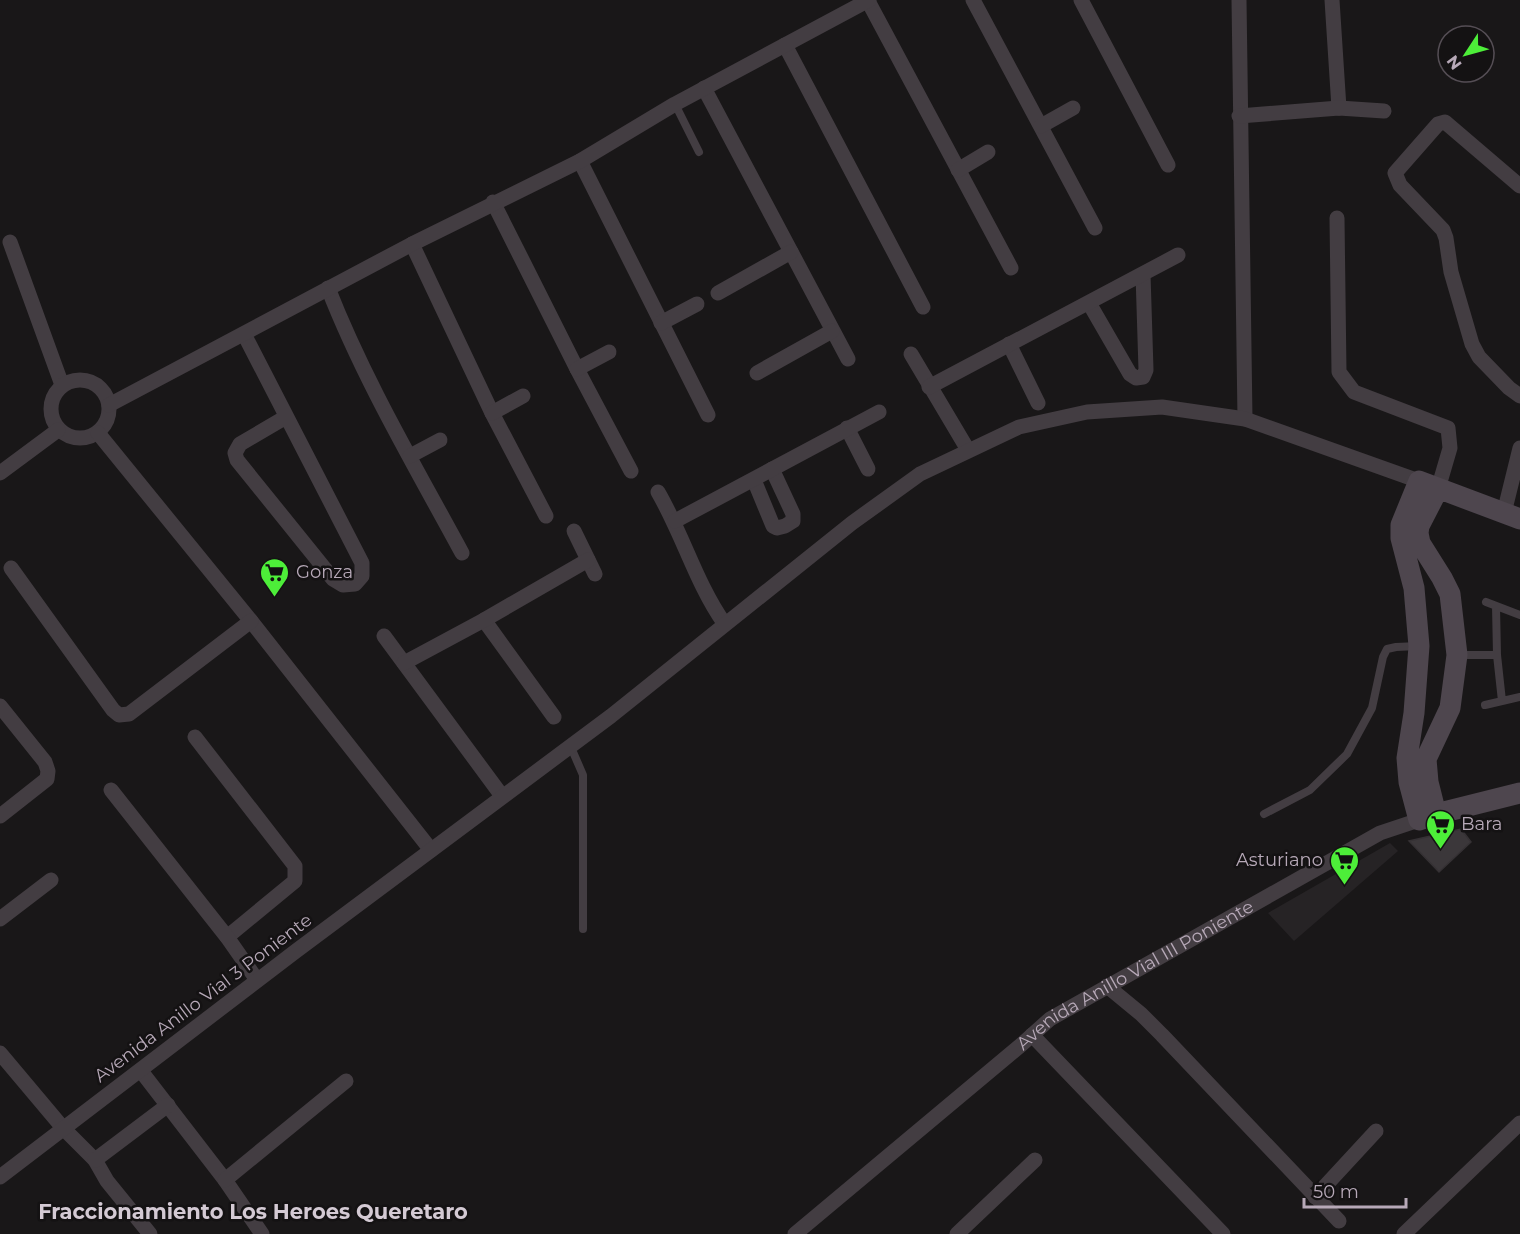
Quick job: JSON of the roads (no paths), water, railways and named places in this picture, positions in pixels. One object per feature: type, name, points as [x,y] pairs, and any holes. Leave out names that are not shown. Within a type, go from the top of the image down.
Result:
[{"type":"street","points":[[109,405],[493,202],[580,161],[675,104],[868,0],[1011,268]]},
{"type":"street","points":[[973,0],[1095,228]]},
{"type":"street","points":[[1082,0],[1168,165]]},
{"type":"street","points":[[1239,0],[1245,419]]},
{"type":"street","points":[[1332,0],[1339,108]]},
{"type":"street","points":[[785,45],[923,307]]},
{"type":"street","points":[[704,88],[848,359]]},
{"type":"street","points":[[1041,126],[1073,108]]},
{"type":"street","points":[[1239,116],[1339,108],[1384,111]]},
{"type":"street","points":[[1520,186],[1445,122],[1438,124],[1395,173],[1400,185],[1443,230],[1450,272],[1476,352],[1509,388],[1520,396]]},
{"type":"street","points":[[958,170],[988,152]]},
{"type":"street","points":[[580,161],[708,415]]},
{"type":"street","points":[[493,202],[631,471]]},
{"type":"street","points":[[1337,218],[1339,372],[1354,392],[1448,428],[1450,448],[1438,489],[1419,526],[1418,534],[1420,543],[1442,578],[1449,594],[1457,655],[1450,708],[1426,759],[1428,817]]},
{"type":"street","points":[[10,242],[62,386]]},
{"type":"street","points":[[412,244],[492,413],[546,516]]},
{"type":"street","points":[[718,293],[791,252]]},
{"type":"street","points":[[929,387],[1178,255]]},
{"type":"street","points":[[1089,303],[1130,374],[1136,378],[1143,377],[1146,370],[1143,274]]},
{"type":"street","points":[[328,288],[347,332],[462,553]]},
{"type":"street","points":[[661,323],[697,304]]},
{"type":"street","points":[[757,373],[832,331]]},
{"type":"street","points":[[244,334],[362,562],[362,576],[355,584],[343,585],[333,579],[237,460],[236,453],[240,444],[286,417]]},
{"type":"street","points":[[1009,344],[1038,403]]},
{"type":"street","points":[[577,369],[609,352]]},
{"type":"street","points":[[911,354],[968,450]]},
{"type":"street","points":[[79,380],[90,381],[99,386],[106,395],[109,405],[109,415],[105,425],[98,433],[87,438],[76,439],[66,436],[58,430],[50,413],[55,393],[62,386],[79,380]]},
{"type":"street","points":[[492,413],[523,396]]},
{"type":"street","name":"Avenida Anillo Vial 3 Poniente","points":[[0,1177],[502,795],[611,716],[724,623],[852,523],[920,474],[968,450],[1019,427],[1087,412],[1162,407],[1245,419],[1419,481]]},
{"type":"street","points":[[675,521],[879,412]]},
{"type":"street","points":[[847,428],[868,469]]},
{"type":"street","points":[[0,473],[58,430]]},
{"type":"street","points":[[98,433],[251,621],[431,850]]},
{"type":"street","points":[[410,456],[440,440]]},
{"type":"street","points":[[1428,817],[1409,782],[1407,758],[1414,713],[1419,646],[1414,588],[1401,538],[1401,525],[1419,481],[1512,516],[1520,448]]},
{"type":"street","points":[[754,480],[773,526],[777,528],[785,526],[793,521],[793,514],[772,469]]},
{"type":"street","points":[[658,492],[675,521],[710,602],[724,623]]},
{"type":"street","points":[[574,531],[595,574]]},
{"type":"street","points":[[404,663],[588,560]]},
{"type":"street","points":[[11,568],[113,710],[119,715],[129,714],[251,621]]},
{"type":"street","points":[[1414,588],[1419,576],[1431,572],[1442,578]]},
{"type":"street","points":[[484,620],[554,717]]},
{"type":"street","points":[[384,636],[502,795]]},
{"type":"street","points":[[0,706],[45,762],[48,771],[47,779],[0,816]]},
{"type":"street","points":[[1414,713],[1416,720],[1421,724],[1428,726],[1442,722]]},
{"type":"street","points":[[195,737],[295,866],[295,881],[227,937]]},
{"type":"street","points":[[111,790],[227,937],[257,980]]},
{"type":"street","name":"Avenida Anillo Vial III Poniente","points":[[795,1234],[1050,1018],[1380,833],[1428,817],[1520,793]]},
{"type":"street","points":[[0,919],[51,880]]},
{"type":"street","points":[[1107,986],[1162,1035],[1339,1221]]},
{"type":"street","points":[[1032,1035],[1223,1234]]},
{"type":"street","points":[[0,1053],[63,1128],[94,1160],[150,1234]]},
{"type":"street","points":[[141,1071],[225,1180],[262,1234]]},
{"type":"street","points":[[225,1180],[346,1081]]},
{"type":"street","points":[[94,1160],[168,1105]]},
{"type":"street","points":[[1404,1234],[1520,1122]]},
{"type":"street","points":[[1315,1197],[1376,1131]]},
{"type":"street","points":[[957,1234],[1035,1160]]},
{"type":"lane","points":[[675,104],[699,152]]},
{"type":"lane","points":[[1486,602],[1520,615]]},
{"type":"lane","points":[[1496,606],[1497,655],[1502,701]]},
{"type":"lane","points":[[1264,814],[1310,790],[1347,754],[1372,708],[1383,657],[1387,649],[1419,646]]},
{"type":"lane","points":[[1457,655],[1497,655]]},
{"type":"lane","points":[[1485,705],[1520,697]]},
{"type":"lane","points":[[570,745],[583,775],[583,929]]},
{"type":"place","name":"Gonza","points":[[275,598]]},
{"type":"place","name":"Bara","points":[[1440,850]]},
{"type":"place","name":"Asturiano","points":[[1344,886]]},
{"type":"district","name":"Fraccionamiento Los Heroes Queretaro","points":[[253,1212]]}]
